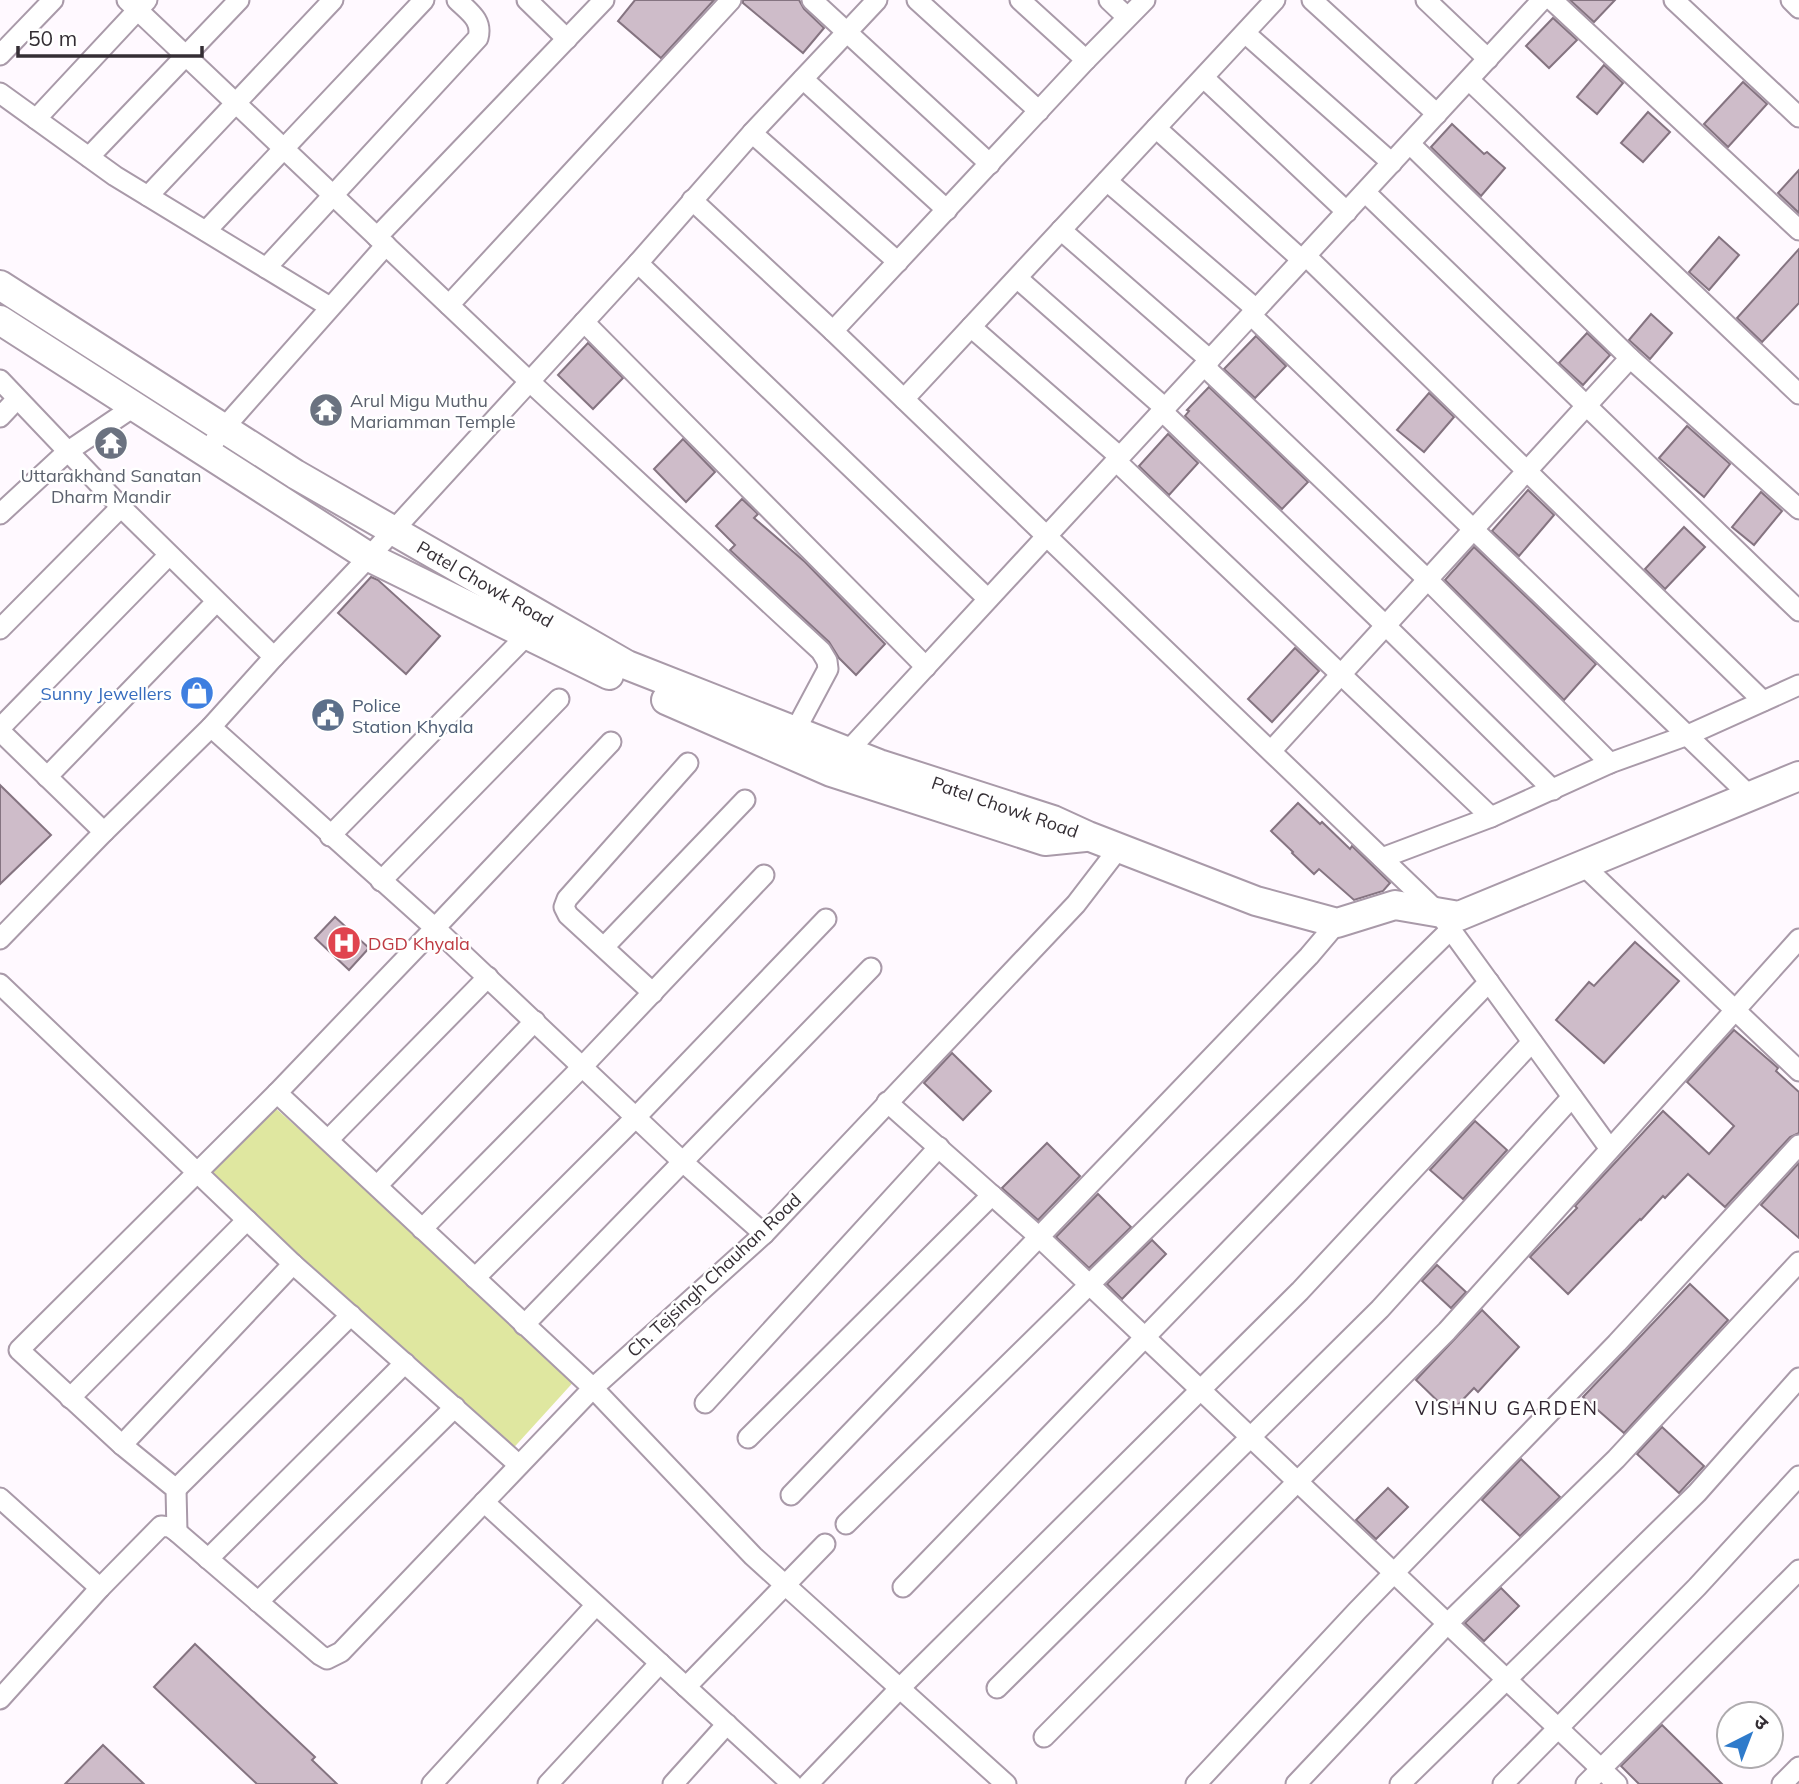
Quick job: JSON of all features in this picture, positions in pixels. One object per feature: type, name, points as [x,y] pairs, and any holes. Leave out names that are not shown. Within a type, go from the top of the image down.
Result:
[{"type":"street","points":[[0,55],[53,0]]},
{"type":"street","points":[[89,157],[239,0]]},
{"type":"street","points":[[148,196],[333,0]]},
{"type":"street","points":[[206,231],[424,0]]},
{"type":"street","points":[[266,268],[478,38],[481,29],[477,19],[457,0]]},
{"type":"street","points":[[527,0],[567,39]]},
{"type":"street","points":[[207,452],[223,429],[330,307],[381,241],[604,0]]},
{"type":"street","points":[[449,305],[731,0]]},
{"type":"street","points":[[812,0],[990,164]]},
{"type":"street","points":[[0,939],[211,727],[638,263],[752,133],[877,0]]},
{"type":"street","points":[[917,0],[1039,111]]},
{"type":"street","points":[[1020,0],[1086,61]]},
{"type":"street","points":[[1110,0],[1127,17]]},
{"type":"street","points":[[833,331],[1145,0]]},
{"type":"street","points":[[904,399],[1275,0]]},
{"type":"street","points":[[1312,0],[1437,114]]},
{"type":"street","points":[[1426,0],[1488,59]]},
{"type":"street","points":[[848,751],[1542,0]]},
{"type":"street","points":[[1552,0],[1799,230]]},
{"type":"street","points":[[1674,0],[1799,117]]},
{"type":"street","points":[[1791,0],[1799,8]]},
{"type":"street","points":[[36,119],[137,3],[187,57],[334,197],[821,651],[828,669],[795,731]]},
{"type":"street","points":[[1245,33],[1392,163]]},
{"type":"street","points":[[1204,78],[1347,212]]},
{"type":"street","points":[[803,79],[947,210]]},
{"type":"street","points":[[1469,80],[1799,394]]},
{"type":"street","points":[[0,93],[148,196],[330,307]]},
{"type":"street","points":[[1156,128],[1304,258],[1763,701]]},
{"type":"street","points":[[752,133],[898,262]]},
{"type":"street","points":[[1410,144],[1630,358],[1799,509]]},
{"type":"street","points":[[1107,181],[1254,312],[1751,796]]},
{"type":"street","points":[[1365,192],[1799,611]]},
{"type":"street","points":[[692,200],[833,331],[1445,921],[1610,1149]]},
{"type":"street","points":[[1061,230],[1207,363],[1610,763]]},
{"type":"street","points":[[638,263],[989,599]]},
{"type":"street","points":[[1017,278],[1164,410],[1553,790]]},
{"type":"street","name":"Patel Chowk Road","points":[[0,285],[223,429],[392,531],[627,665],[848,751],[1053,820],[1088,836]]},
{"type":"street","points":[[584,322],[926,667]]},
{"type":"street","name":"Patel Chowk Road","points":[[1,323],[369,557],[618,679],[831,772],[1045,841],[1088,836]]},
{"type":"street","points":[[971,327],[1118,459],[1491,817]]},
{"type":"street","points":[[1271,751],[1630,358]]},
{"type":"street","points":[[0,380],[121,507],[274,657]]},
{"type":"street","points":[[0,417],[17,398]]},
{"type":"street","points":[[0,514],[67,452],[135,406]]},
{"type":"street","points":[[0,629],[121,507]]},
{"type":"street","points":[[104,832],[0,729],[169,555]]},
{"type":"street","points":[[47,777],[216,602]]},
{"type":"street","points":[[330,836],[528,635]]},
{"type":"street","points":[[1382,858],[1491,817],[1610,763],[1688,735],[1799,685]]},
{"type":"street","points":[[381,881],[559,699]]},
{"type":"street","points":[[211,727],[435,928],[684,1163],[764,1234]]},
{"type":"street","points":[[176,1489],[122,1445],[19,1350],[277,1093],[611,742]]},
{"type":"street","points":[[653,993],[568,915],[564,907],[567,899],[688,763]]},
{"type":"street","points":[[846,1524],[1090,1285],[1445,921],[1799,776]]},
{"type":"street","points":[[604,947],[745,800]]},
{"type":"street","points":[[1088,836],[1256,901],[1337,923],[1395,905],[1445,921]]},
{"type":"street","name":"Ch. Tejsingh Chauhan Road","points":[[258,1602],[327,1659],[341,1652],[593,1388],[764,1234],[1076,904],[1119,848]]},
{"type":"street","points":[[1583,865],[1799,1071]]},
{"type":"street","points":[[422,1229],[582,1067],[764,875]]},
{"type":"street","points":[[475,1278],[636,1117],[826,919]]},
{"type":"street","points":[[792,1495],[1309,956],[1337,923]]},
{"type":"street","points":[[1044,1737],[1447,1331],[1799,939]]},
{"type":"street","points":[[524,1325],[871,968]]},
{"type":"street","points":[[328,1140],[488,977]]},
{"type":"street","points":[[903,1587],[1489,982]]},
{"type":"street","points":[[0,984],[293,1264],[519,1465]]},
{"type":"street","points":[[377,1186],[535,1021]]},
{"type":"street","points":[[808,1784],[901,1687],[1300,1291],[1532,1042]]},
{"type":"street","points":[[277,1093],[593,1388],[754,1556],[1006,1784]]},
{"type":"street","points":[[997,1688],[1380,1309],[1573,1097]]},
{"type":"street","points":[[887,1102],[1038,1236],[1617,1784]]},
{"type":"street","points":[[1196,1784],[1394,1573],[1617,1343],[1799,1145]]},
{"type":"street","points":[[705,1403],[939,1147]]},
{"type":"street","points":[[748,1438],[992,1195]]},
{"type":"street","points":[[70,1398],[247,1220]]},
{"type":"street","points":[[1296,1784],[1448,1623],[1616,1459],[1799,1262]]},
{"type":"street","points":[[122,1445],[293,1264]]},
{"type":"street","points":[[177,1532],[176,1489],[351,1315]]},
{"type":"street","points":[[208,1559],[405,1363]]},
{"type":"street","points":[[1400,1784],[1696,1493],[1799,1378]]},
{"type":"street","points":[[0,1699],[158,1528],[166,1526],[177,1532],[258,1602],[455,1407]]},
{"type":"street","points":[[1503,1784],[1697,1587],[1799,1476]]},
{"type":"street","points":[[0,1498],[100,1588]]},
{"type":"street","points":[[484,1502],[792,1784]]},
{"type":"street","points":[[686,1687],[825,1544]]},
{"type":"street","points":[[1586,1784],[1799,1570]]},
{"type":"street","points":[[432,1784],[596,1605]]},
{"type":"street","points":[[548,1784],[660,1663]]},
{"type":"street","points":[[673,1784],[727,1724]]},
{"type":"street","points":[[1782,1784],[1799,1768]]},
{"type":"green space","points":[[273,1106],[578,1377],[508,1454],[201,1181]]},
{"type":"building","points":[[635,0],[714,0],[661,58],[618,21]]},
{"type":"building","points":[[743,0],[799,0],[804,9],[824,28],[803,53],[743,3]]},
{"type":"building","points":[[1570,0],[1615,0],[1594,22]]},
{"type":"building","points":[[1553,18],[1577,40],[1549,68],[1526,46]]},
{"type":"building","points":[[1604,65],[1623,83],[1597,114],[1577,97]]},
{"type":"building","points":[[1743,82],[1767,104],[1728,147],[1704,124]]},
{"type":"building","points":[[1648,112],[1670,132],[1643,162],[1621,143]]},
{"type":"building","points":[[1452,124],[1484,154],[1487,152],[1505,168],[1481,196],[1431,147]]},
{"type":"building","points":[[1799,170],[1799,213],[1778,193]]},
{"type":"building","points":[[1719,237],[1739,255],[1709,290],[1689,272]]},
{"type":"building","points":[[1799,249],[1799,303],[1762,342],[1737,318]]},
{"type":"building","points":[[1651,314],[1672,333],[1650,359],[1629,340]]},
{"type":"building","points":[[1587,333],[1610,355],[1583,385],[1559,363]]},
{"type":"building","points":[[1256,336],[1286,366],[1255,398],[1224,369]]},
{"type":"building","points":[[588,343],[623,378],[593,409],[558,375]]},
{"type":"building","points":[[1209,387],[1308,482],[1282,509],[1185,416],[1189,411],[1187,410]]},
{"type":"building","points":[[1429,393],[1454,417],[1424,452],[1397,430]]},
{"type":"building","points":[[1687,426],[1730,464],[1704,497],[1659,458]]},
{"type":"building","points":[[1168,434],[1198,463],[1169,495],[1139,466]]},
{"type":"building","points":[[683,439],[715,472],[686,502],[654,469]]},
{"type":"building","points":[[1528,490],[1554,515],[1519,556],[1492,531]]},
{"type":"building","points":[[1761,492],[1782,511],[1754,545],[1732,527]]},
{"type":"building","points":[[742,499],[758,514],[754,518],[805,562],[885,644],[856,675],[839,658],[829,642],[730,550],[735,545],[716,526]]},
{"type":"building","points":[[1684,527],[1705,547],[1665,589],[1645,569]]},
{"type":"building","points":[[1474,547],[1596,664],[1564,700],[1445,580]]},
{"type":"building","points":[[371,577],[378,580],[440,636],[406,674],[338,613]]},
{"type":"building","points":[[1295,648],[1319,671],[1272,722],[1248,699]]},
{"type":"building","points":[[0,785],[51,835],[0,884]]},
{"type":"building","points":[[1298,803],[1350,849],[1352,846],[1390,883],[1383,891],[1354,900],[1319,869],[1314,874],[1292,853],[1271,831]]},
{"type":"building","points":[[335,917],[369,948],[349,970],[315,938]]},
{"type":"building","points":[[1635,942],[1679,981],[1604,1063],[1556,1020],[1589,982],[1594,986]]},
{"type":"building","points":[[1734,1030],[1778,1068],[1776,1071],[1799,1092],[1799,1133],[1790,1137],[1725,1207],[1688,1174],[1640,1219],[1568,1294],[1530,1257],[1663,1111],[1709,1154],[1734,1126],[1687,1082]]},
{"type":"building","points":[[952,1053],[991,1091],[963,1120],[924,1083]]},
{"type":"building","points":[[1475,1121],[1507,1150],[1463,1199],[1430,1170]]},
{"type":"building","points":[[1047,1143],[1080,1176],[1038,1220],[1002,1188]]},
{"type":"building","points":[[1799,1163],[1799,1238],[1761,1205]]},
{"type":"building","points":[[1098,1194],[1131,1227],[1089,1268],[1056,1237]]},
{"type":"building","points":[[1152,1240],[1166,1254],[1122,1299],[1107,1284]]},
{"type":"building","points":[[1437,1265],[1466,1292],[1451,1308],[1422,1281]]},
{"type":"building","points":[[1690,1284],[1728,1320],[1624,1433],[1583,1397]]},
{"type":"building","points":[[1482,1310],[1519,1347],[1478,1392],[1474,1388],[1450,1413],[1416,1380]]},
{"type":"building","points":[[1662,1427],[1704,1466],[1679,1493],[1637,1454]]},
{"type":"building","points":[[1521,1459],[1560,1497],[1520,1536],[1482,1500]]},
{"type":"building","points":[[1388,1488],[1408,1507],[1376,1539],[1356,1520]]},
{"type":"building","points":[[1501,1588],[1519,1606],[1484,1641],[1465,1623]]},
{"type":"building","points":[[195,1644],[315,1757],[312,1760],[337,1784],[257,1784],[154,1687]]},
{"type":"building","points":[[1662,1725],[1722,1784],[1639,1784],[1621,1766]]},
{"type":"building","points":[[103,1745],[144,1784],[65,1784]]},
{"type":"place","name":"Arul Migu Muthu Mariamman Temple","points":[[326,410]]},
{"type":"place","name":"Uttarakhand Sanatan Dharm Mandir","points":[[111,443]]},
{"type":"place","name":"Sunny Jewellers","points":[[197,693]]},
{"type":"place","name":"Police Station Khyala","points":[[328,715]]},
{"type":"place","name":"DGD Khyala","points":[[344,943]]},
{"type":"district","name":"VISHNU GARDEN","points":[[1507,1408]]}]
